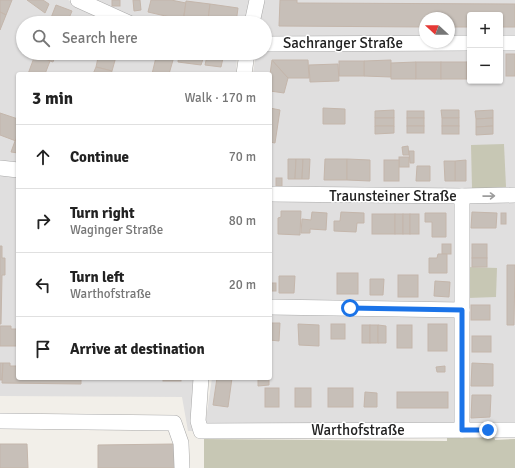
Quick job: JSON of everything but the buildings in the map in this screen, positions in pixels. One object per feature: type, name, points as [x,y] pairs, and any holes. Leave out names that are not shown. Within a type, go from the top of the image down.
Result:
[{"type":"street","points":[[254,16],[257,0]]},
{"type":"street","points":[[88,2],[115,16]]},
{"type":"street","name":"Sachranger Straße","points":[[272,44],[467,43]]},
{"type":"street","points":[[503,43],[515,43]]},
{"type":"street","points":[[244,72],[246,60]]},
{"type":"street","points":[[0,168],[16,170]]},
{"type":"street","name":"Traunsteiner Straße","points":[[272,194],[462,196],[515,195]]},
{"type":"street","points":[[462,196],[462,430]]},
{"type":"street","points":[[272,307],[462,310]]},
{"type":"street","name":"Warthofstraße","points":[[201,380],[198,421],[201,431],[515,430]]},
{"type":"street","points":[[0,421],[174,423],[181,443],[182,468]]},
{"type":"shaded area","points":[[0,0],[68,0],[101,16],[16,16],[16,60],[237,60],[236,72],[16,72],[16,380],[201,380],[201,431],[188,431],[182,397],[0,396]]},
{"type":"shaded area","points":[[91,0],[252,0],[249,16],[129,16]]},
{"type":"shaded area","points":[[261,0],[515,0],[515,38],[503,38],[503,12],[467,12],[467,38],[455,38],[455,12],[419,12],[419,38],[272,37],[272,16],[261,16]]},
{"type":"shaded area","points":[[515,45],[515,424],[205,426],[212,380],[272,380],[272,72],[253,72],[255,60],[272,60],[272,51],[467,49],[467,84],[503,84],[503,48]]},
{"type":"shaded area","points":[[504,144],[506,187],[472,189],[471,145]]},
{"type":"shaded area","points":[[468,267],[497,268],[496,297],[468,298]]},
{"type":"shaded area","points":[[447,435],[494,436],[495,440],[515,439],[515,468],[204,468],[204,439],[447,441]]},
{"type":"route","points":[[350,308],[462,310],[462,430],[488,430]]}]
